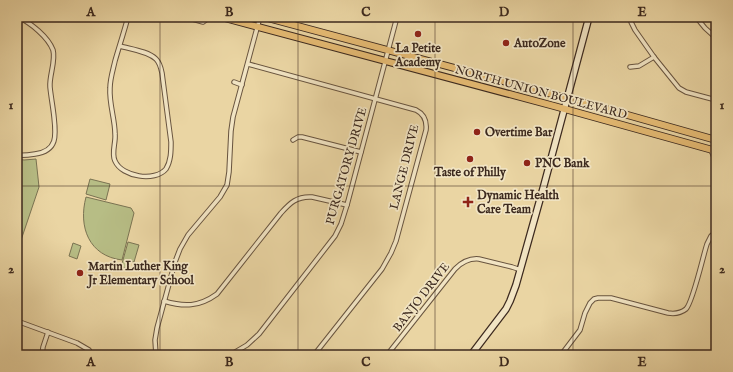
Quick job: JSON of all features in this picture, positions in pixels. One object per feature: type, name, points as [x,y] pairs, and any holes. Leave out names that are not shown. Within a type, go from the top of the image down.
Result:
[{"type":"main road","name":"NORTH UNION BOULEVARD","points":[[221,17],[565,109],[714,151]]},
{"type":"main road","name":"NORTH UNION BOULEVARD","points":[[264,17],[568,98],[716,140]]},
{"type":"main road","points":[[471,355],[506,309],[513,294],[521,270],[589,17]]},
{"type":"street","points":[[17,155],[26,156],[44,153],[54,143],[55,132],[50,85],[53,59],[52,50],[47,41],[36,28],[27,21],[18,17]]},
{"type":"street","points":[[120,46],[152,56],[159,63],[162,73],[171,150],[167,168],[154,176],[133,175],[128,173],[118,166],[114,158],[115,131],[110,82],[128,17]]},
{"type":"street","points":[[185,17],[203,22],[210,17]]},
{"type":"street","points":[[156,355],[156,333],[177,255],[188,235],[220,197],[227,184],[232,124],[260,17]]},
{"type":"street","name":"PURGATORY DRIVE","points":[[230,355],[247,345],[259,334],[338,230],[347,205],[397,17]]},
{"type":"street","points":[[631,17],[632,26],[679,88],[686,92],[716,100]]},
{"type":"street","points":[[696,17],[704,28],[716,38]]},
{"type":"street","points":[[630,67],[639,66],[654,57]]},
{"type":"street","name":"LANGE DRIVE","points":[[248,64],[416,110],[420,112],[426,120],[426,130],[396,241],[391,253],[382,269],[314,355]]},
{"type":"street","points":[[234,82],[242,85]]},
{"type":"street","points":[[292,140],[302,137],[361,152]]},
{"type":"street","points":[[714,151],[713,157],[716,160]]},
{"type":"street","points":[[164,301],[190,305],[210,299],[216,294],[281,213],[291,202],[296,199],[306,196],[347,205]]},
{"type":"street","points":[[561,355],[580,330],[587,307],[594,299],[603,297],[611,298],[668,313],[677,313],[685,309],[691,300],[707,244],[711,236],[716,232]]},
{"type":"street","name":"BANJO DRIVE","points":[[387,355],[455,269],[464,262],[474,258],[521,270]]},
{"type":"street","points":[[591,295],[594,299]]},
{"type":"street","points":[[17,321],[84,346],[92,355]]},
{"type":"street","points":[[42,355],[48,332]]},
{"type":"green space","points":[[17,159],[36,159],[39,187],[17,252]]},
{"type":"green space","points":[[90,179],[110,184],[106,200],[86,194]]},
{"type":"green space","points":[[86,197],[131,208],[134,213],[122,260],[101,253],[89,238],[85,229],[84,219]]},
{"type":"green space","points":[[128,242],[139,245],[134,262],[130,261],[128,268],[121,267]]},
{"type":"green space","points":[[73,243],[81,246],[77,259],[69,256]]},
{"type":"place","name":"La Petite Academy","points":[[418,34]]},
{"type":"place","name":"AutoZone","points":[[506,43]]},
{"type":"place","name":"Overtime Bar","points":[[477,132]]},
{"type":"place","name":"Taste of Philly","points":[[470,159]]},
{"type":"place","name":"PNC Bank","points":[[527,163]]},
{"type":"place","name":"Dynamic Health Care Team","points":[[468,202]]},
{"type":"place","name":"Martin Luther King Jr Elementary School","points":[[80,273]]}]
